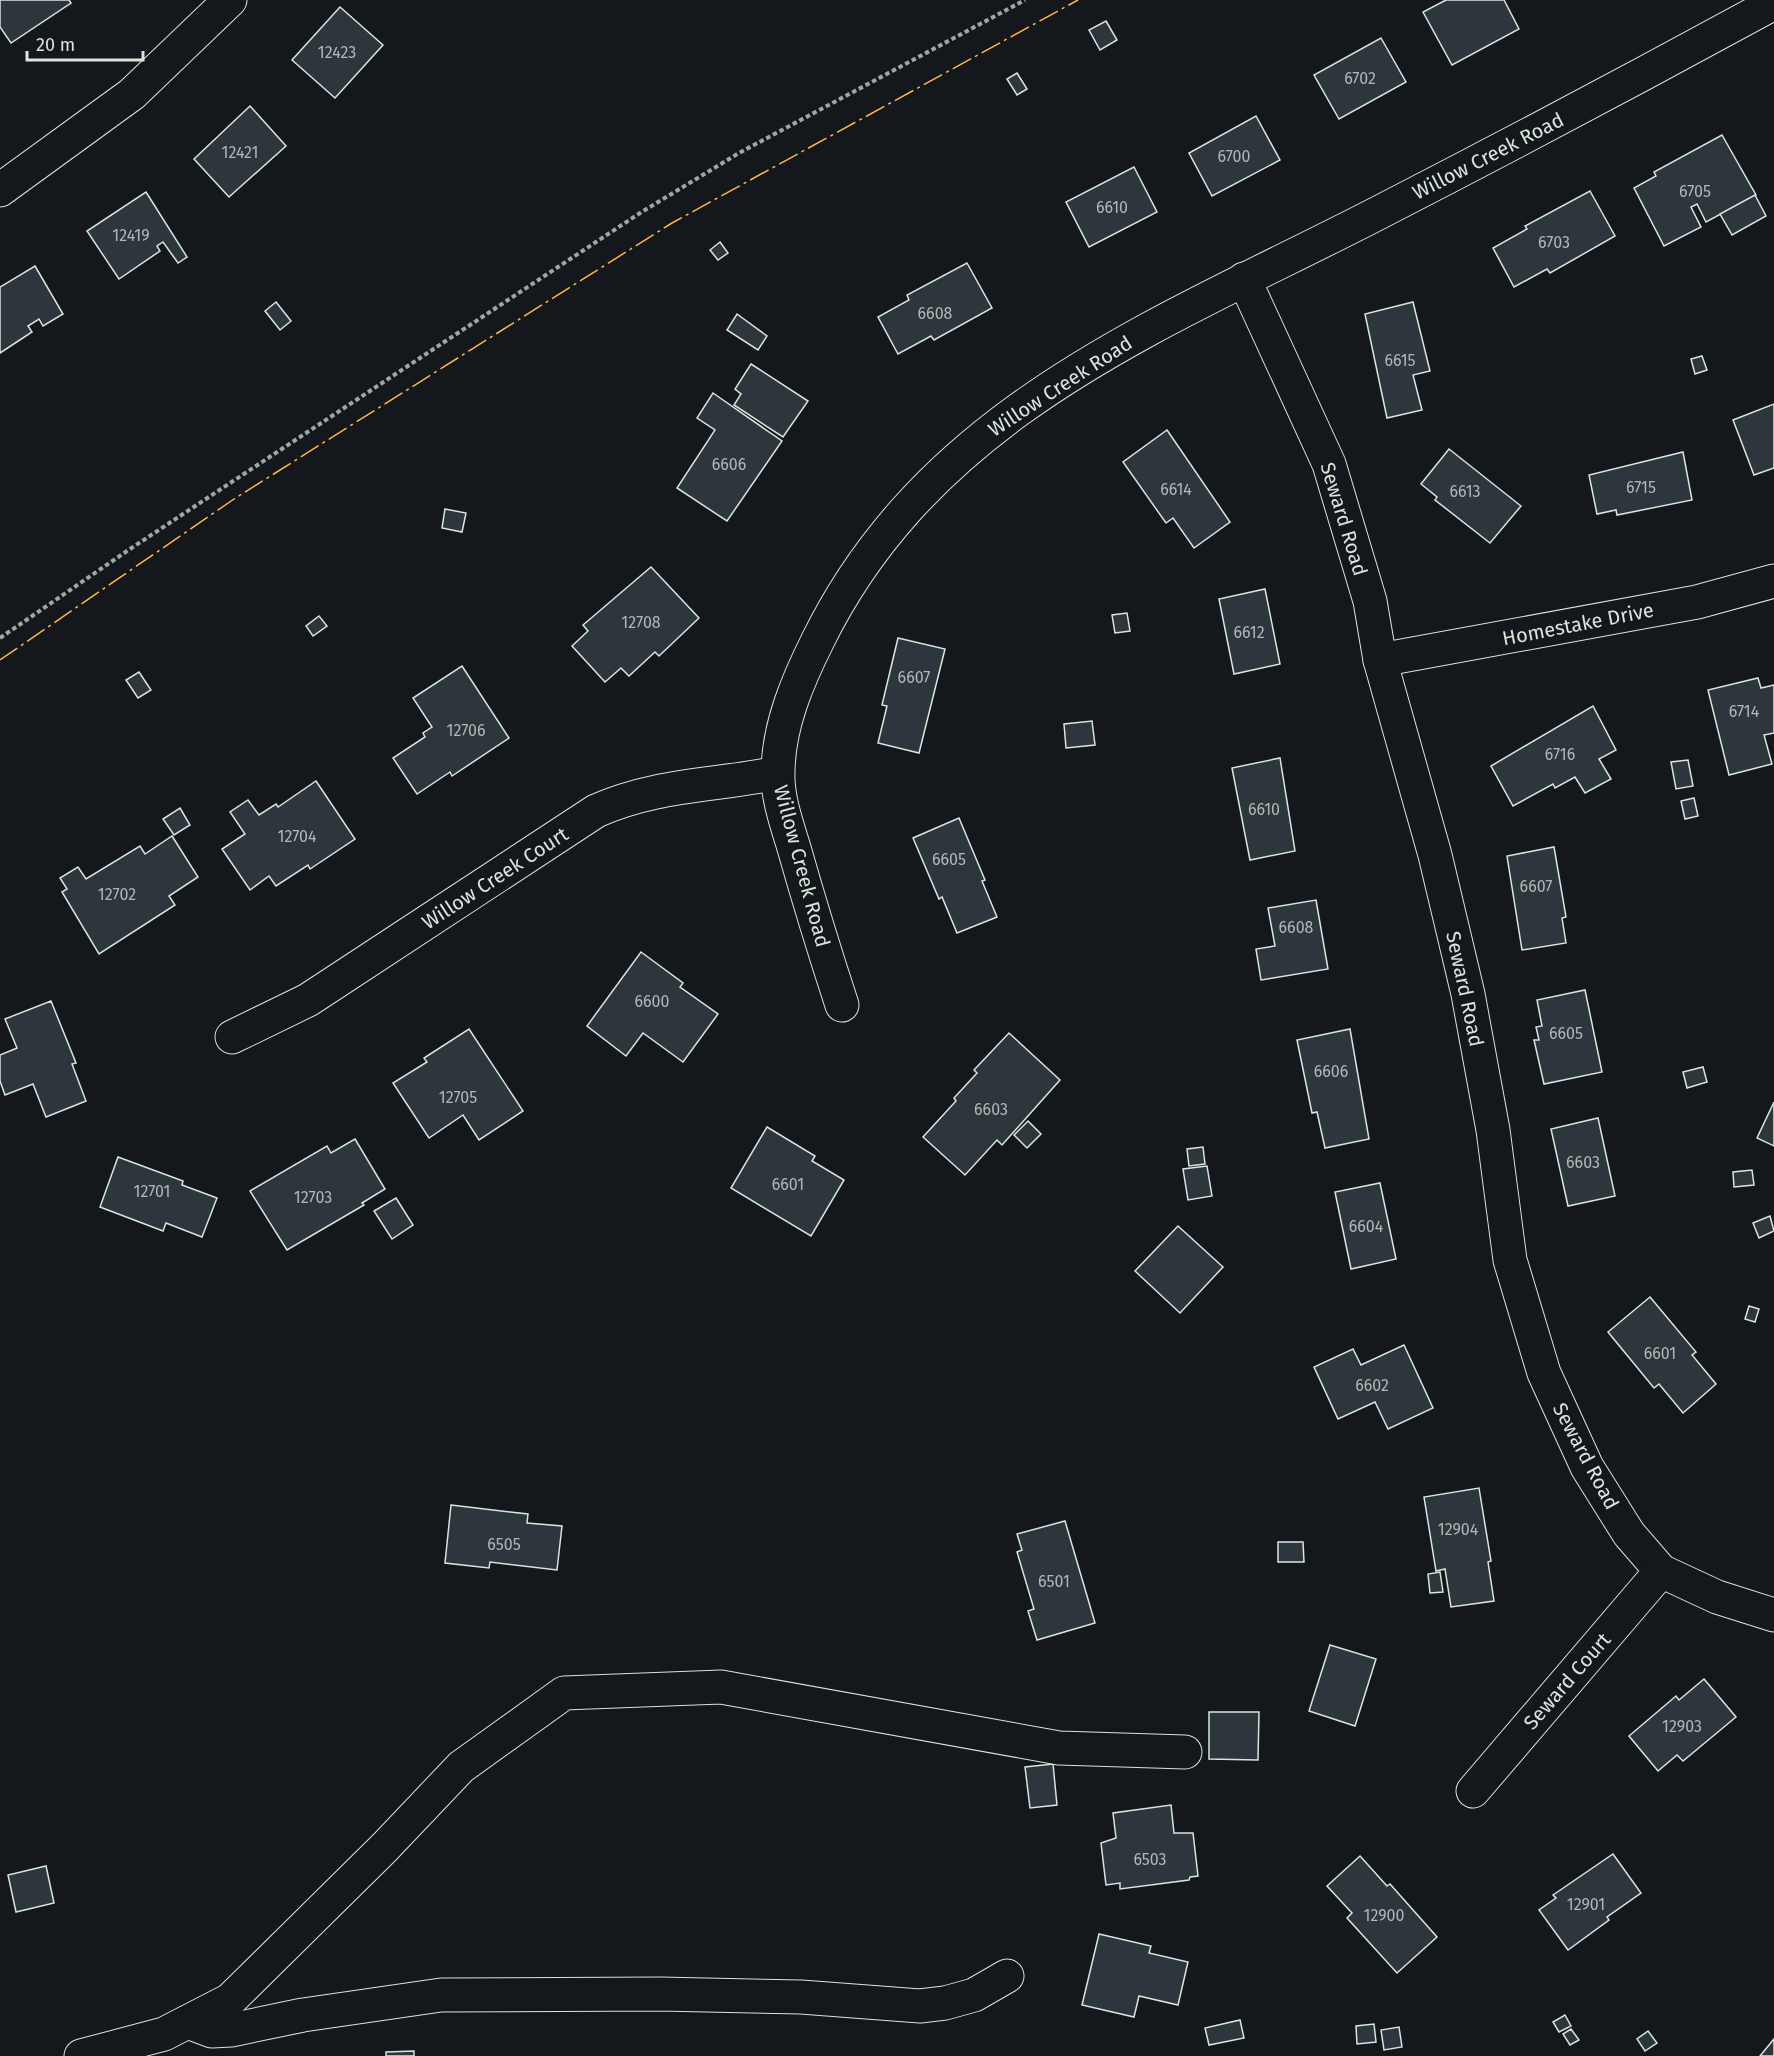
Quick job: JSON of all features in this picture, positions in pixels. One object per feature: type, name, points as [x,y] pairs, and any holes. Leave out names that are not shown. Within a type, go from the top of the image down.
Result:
[{"type":"street","points":[[0,190],[132,94],[230,0]]},
{"type":"street","name":"Willow Creek Road","points":[[842,1005],[797,861],[785,818],[777,773],[788,708],[834,606],[889,526],[927,485],[1016,411],[1106,351],[1611,93],[1774,3]]},
{"type":"street","name":"Seward Road","points":[[1244,279],[1329,464],[1370,601],[1380,660],[1435,855],[1468,994],[1493,1130],[1510,1260],[1526,1320],[1544,1373],[1587,1467],[1629,1534],[1661,1571],[1717,1597],[1774,1616]]},
{"type":"street","name":"Homestake Drive","points":[[1380,660],[1697,602],[1774,581]]},
{"type":"street","name":"Willow Creek Court","points":[[232,1037],[308,999],[596,811],[623,799],[659,789],[777,773]]},
{"type":"street","name":"Seward Court","points":[[1473,1791],[1661,1571]]},
{"type":"street","points":[[81,2056],[164,2034],[230,2000],[385,1848],[461,1767],[564,1693],[721,1687],[1059,1748],[1185,1752]]},
{"type":"street","points":[[188,2022],[212,2031],[231,2030],[303,2014],[441,1995],[754,1996],[920,2006],[945,2003],[974,1995],[1006,1976]]},
{"type":"path","points":[[0,638],[130,549],[640,213],[739,153],[1025,0]]},
{"type":"building","points":[[0,0],[69,0],[71,3],[11,43],[0,27]]},
{"type":"building","points":[[1446,0],[1504,0],[1519,29],[1452,65],[1423,12]]},
{"type":"building","points":[[340,7],[383,45],[335,98],[292,60]]},
{"type":"building","points":[[1106,21],[1117,40],[1100,50],[1089,30]]},
{"type":"building","points":[[1381,38],[1406,82],[1339,119],[1314,75]]},
{"type":"building","points":[[1017,73],[1027,89],[1017,95],[1007,79]]},
{"type":"building","points":[[250,106],[286,146],[229,197],[194,159]]},
{"type":"building","points":[[1256,116],[1280,160],[1212,196],[1189,153]]},
{"type":"building","points":[[1722,135],[1756,195],[1706,222],[1697,204],[1691,207],[1701,227],[1664,246],[1634,188],[1656,176],[1654,172]]},
{"type":"building","points":[[1134,167],[1157,212],[1089,247],[1066,202]]},
{"type":"building","points":[[1590,191],[1615,236],[1550,273],[1547,269],[1514,287],[1493,248],[1527,229],[1525,226]]},
{"type":"building","points":[[146,192],[187,257],[178,263],[163,242],[157,246],[160,251],[119,279],[87,231]]},
{"type":"building","points":[[1755,195],[1766,216],[1732,235],[1720,214]]},
{"type":"building","points":[[720,242],[728,253],[718,260],[710,250]]},
{"type":"building","points":[[967,263],[992,308],[934,340],[931,336],[898,354],[878,317],[909,300],[907,295]]},
{"type":"building","points":[[35,266],[63,314],[43,326],[39,319],[28,326],[32,332],[0,353],[0,287]]},
{"type":"building","points":[[276,302],[291,321],[280,330],[265,311]]},
{"type":"building","points":[[1413,302],[1430,371],[1413,375],[1422,410],[1387,418],[1365,314]]},
{"type":"building","points":[[737,314],[767,336],[758,350],[727,330]]},
{"type":"building","points":[[1702,356],[1707,370],[1695,374],[1691,359]]},
{"type":"building","points":[[751,364],[808,401],[783,437],[734,405],[741,394],[735,389]]},
{"type":"building","points":[[713,393],[782,441],[727,521],[677,488],[715,430],[697,418]]},
{"type":"building","points":[[1774,404],[1774,468],[1754,475],[1733,420]]},
{"type":"building","points":[[1167,430],[1230,522],[1194,548],[1173,518],[1166,523],[1123,462]]},
{"type":"building","points":[[1449,449],[1521,506],[1490,543],[1435,500],[1437,497],[1421,484]]},
{"type":"building","points":[[1683,452],[1692,500],[1617,515],[1616,510],[1597,514],[1589,475]]},
{"type":"building","points":[[445,509],[466,513],[462,532],[442,528]]},
{"type":"building","points":[[651,567],[699,618],[659,656],[655,652],[629,676],[621,668],[605,682],[572,646],[588,631],[583,625]]},
{"type":"building","points":[[1265,589],[1280,664],[1234,674],[1219,599]]},
{"type":"building","points":[[1127,613],[1130,631],[1115,633],[1112,615]]},
{"type":"building","points":[[319,616],[327,626],[313,636],[306,626]]},
{"type":"building","points":[[898,638],[945,649],[919,753],[878,743],[887,706],[882,705]]},
{"type":"building","points":[[462,666],[509,738],[452,776],[450,772],[417,794],[393,758],[425,737],[423,733],[432,727],[413,698]]},
{"type":"building","points":[[139,672],[151,690],[138,698],[126,680]]},
{"type":"building","points":[[1758,678],[1761,688],[1774,685],[1774,733],[1764,735],[1772,764],[1729,775],[1708,690]]},
{"type":"building","points":[[1593,706],[1616,750],[1599,759],[1611,779],[1585,793],[1575,777],[1555,788],[1553,784],[1513,806],[1491,766]]},
{"type":"building","points":[[1092,721],[1095,745],[1066,748],[1064,724]]},
{"type":"building","points":[[1280,758],[1295,851],[1250,860],[1232,768]]},
{"type":"building","points":[[1688,760],[1693,786],[1676,789],[1671,762]]},
{"type":"building","points":[[316,781],[355,839],[310,869],[308,865],[276,886],[269,876],[250,890],[222,849],[245,834],[230,812],[248,800],[259,815],[276,804],[278,807]]},
{"type":"building","points":[[1694,798],[1698,816],[1685,819],[1681,801]]},
{"type":"building","points":[[180,808],[190,825],[174,835],[163,819]]},
{"type":"building","points":[[959,818],[985,880],[982,881],[997,917],[957,933],[942,897],[939,899],[913,838]]},
{"type":"building","points":[[172,836],[198,877],[169,896],[175,905],[99,954],[62,892],[67,889],[60,878],[78,867],[86,879],[140,846],[145,854]]},
{"type":"building","points":[[1554,847],[1566,917],[1562,918],[1566,943],[1522,950],[1507,856]]},
{"type":"building","points":[[1316,900],[1328,969],[1261,980],[1256,949],[1275,946],[1268,908]]},
{"type":"building","points":[[641,952],[683,983],[680,987],[718,1014],[683,1062],[643,1033],[626,1056],[587,1026]]},
{"type":"building","points":[[1585,990],[1602,1072],[1544,1084],[1534,1040],[1539,1040],[1536,1027],[1542,1026],[1537,1000]]},
{"type":"building","points":[[51,1001],[76,1063],[72,1064],[86,1101],[46,1117],[33,1084],[5,1095],[0,1081],[0,1055],[17,1048],[5,1019]]},
{"type":"building","points":[[469,1029],[523,1111],[479,1140],[463,1115],[429,1138],[393,1083],[427,1062],[424,1058]]},
{"type":"building","points":[[1350,1029],[1369,1139],[1325,1148],[1317,1112],[1312,1113],[1297,1040]]},
{"type":"building","points":[[1009,1033],[1060,1080],[1002,1145],[997,1140],[965,1175],[923,1137],[956,1101],[954,1098],[977,1073],[974,1070]]},
{"type":"building","points":[[1703,1067],[1707,1082],[1687,1088],[1683,1072]]},
{"type":"building","points":[[1774,1102],[1774,1146],[1757,1138]]},
{"type":"building","points":[[1598,1118],[1615,1196],[1568,1206],[1551,1129]]},
{"type":"building","points":[[1028,1121],[1041,1134],[1027,1148],[1014,1135]]},
{"type":"building","points":[[767,1127],[815,1156],[812,1161],[844,1180],[811,1236],[731,1188]]},
{"type":"building","points":[[355,1139],[385,1189],[362,1203],[364,1205],[287,1250],[250,1191],[327,1146],[331,1153]]},
{"type":"building","points":[[1203,1147],[1205,1164],[1189,1166],[1187,1149]]},
{"type":"building","points":[[118,1157],[183,1181],[182,1185],[217,1198],[202,1237],[166,1223],[163,1231],[100,1207]]},
{"type":"building","points":[[1207,1166],[1212,1196],[1188,1200],[1183,1169]]},
{"type":"building","points":[[1752,1170],[1754,1185],[1734,1187],[1733,1172]]},
{"type":"building","points":[[1380,1183],[1396,1259],[1351,1269],[1335,1192]]},
{"type":"building","points":[[396,1198],[413,1225],[392,1239],[374,1211]]},
{"type":"building","points":[[1770,1216],[1774,1231],[1759,1238],[1753,1223]]},
{"type":"building","points":[[1178,1226],[1223,1267],[1180,1313],[1135,1271]]},
{"type":"building","points":[[1650,1297],[1696,1352],[1692,1355],[1716,1384],[1683,1413],[1659,1384],[1654,1388],[1608,1332]]},
{"type":"building","points":[[1749,1306],[1759,1309],[1755,1322],[1745,1319]]},
{"type":"building","points":[[1404,1345],[1433,1408],[1388,1429],[1375,1402],[1338,1419],[1314,1367],[1353,1349],[1361,1365]]},
{"type":"building","points":[[1479,1488],[1491,1561],[1488,1562],[1494,1601],[1451,1607],[1445,1569],[1436,1571],[1424,1497]]},
{"type":"building","points":[[451,1505],[528,1514],[527,1523],[562,1526],[557,1570],[490,1562],[489,1568],[445,1563]]},
{"type":"building","points":[[1065,1521],[1095,1623],[1037,1640],[1028,1611],[1034,1609],[1017,1552],[1022,1550],[1017,1534]]},
{"type":"building","points":[[1278,1542],[1303,1542],[1304,1562],[1278,1562]]},
{"type":"building","points":[[1440,1572],[1443,1592],[1430,1593],[1428,1574]]},
{"type":"building","points":[[1330,1645],[1376,1659],[1355,1726],[1309,1711]]},
{"type":"building","points":[[1704,1679],[1736,1717],[1683,1761],[1677,1755],[1658,1771],[1629,1736],[1676,1696],[1679,1700]]},
{"type":"building","points":[[1209,1712],[1259,1712],[1258,1760],[1209,1759]]},
{"type":"building","points":[[1053,1764],[1057,1805],[1030,1808],[1025,1767]]},
{"type":"building","points":[[1171,1805],[1174,1833],[1193,1833],[1198,1876],[1190,1877],[1189,1880],[1120,1889],[1120,1883],[1106,1885],[1101,1843],[1116,1838],[1113,1813]]},
{"type":"building","points":[[1613,1854],[1641,1893],[1607,1917],[1609,1920],[1568,1950],[1539,1910],[1556,1898],[1553,1895]]},
{"type":"building","points":[[1360,1856],[1387,1886],[1390,1884],[1437,1937],[1397,1973],[1347,1918],[1352,1913],[1327,1886]]},
{"type":"building","points":[[46,1866],[54,1903],[16,1912],[8,1875]]},
{"type":"building","points":[[1099,1934],[1151,1946],[1149,1953],[1188,1962],[1178,2005],[1139,1996],[1134,2017],[1082,2005]]},
{"type":"building","points":[[1565,2015],[1571,2026],[1559,2032],[1553,2022]]},
{"type":"building","points":[[1240,2020],[1244,2038],[1209,2045],[1205,2028]]},
{"type":"building","points":[[1374,2024],[1376,2042],[1357,2044],[1356,2026]]},
{"type":"building","points":[[1399,2027],[1402,2047],[1384,2050],[1381,2030]]},
{"type":"building","points":[[1571,2029],[1579,2040],[1570,2045],[1563,2034]]},
{"type":"building","points":[[1648,2031],[1657,2043],[1645,2051],[1637,2039]]},
{"type":"building","points":[[1774,2039],[1774,2056],[1760,2056]]},
{"type":"building","points":[[414,2051],[414,2056],[386,2056],[386,2052]]},
{"type":"power","points":[[0,660],[234,499],[672,223],[1078,0]]}]
